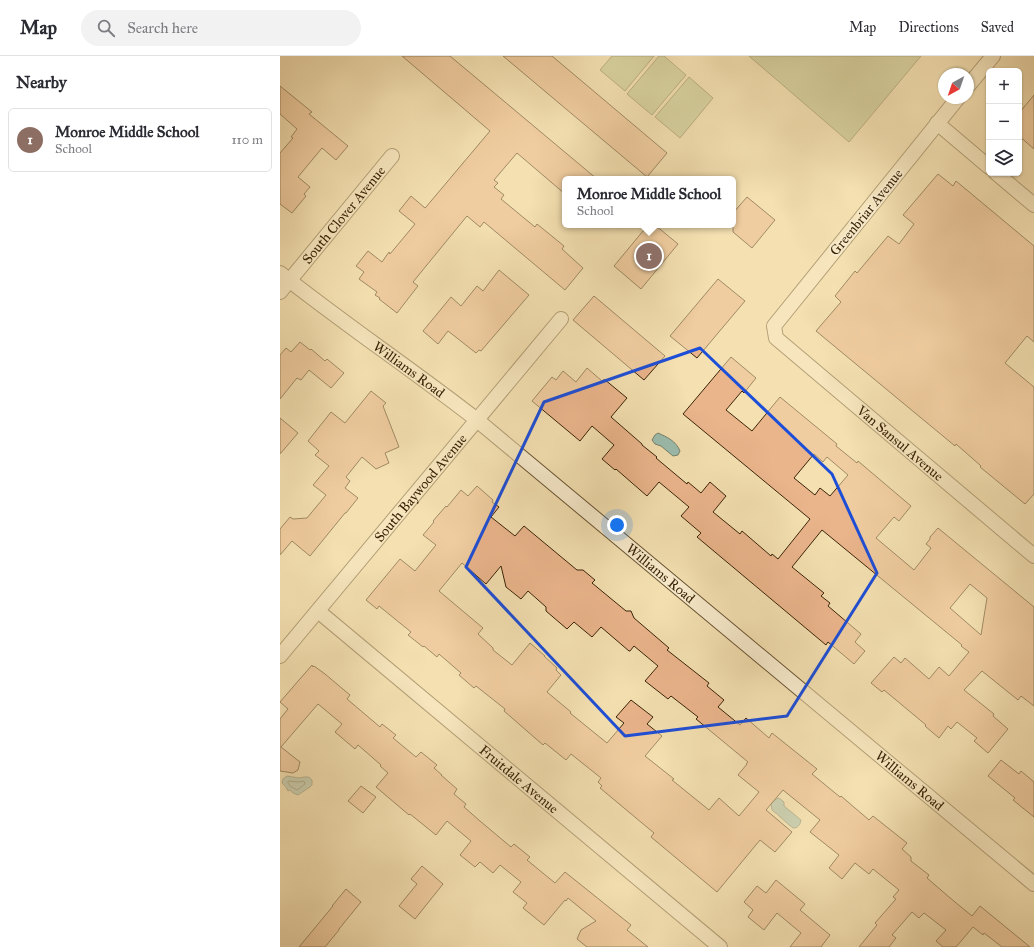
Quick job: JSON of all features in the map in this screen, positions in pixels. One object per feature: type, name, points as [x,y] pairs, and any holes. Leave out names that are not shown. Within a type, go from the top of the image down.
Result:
[{"type":"street","points":[[974,79],[993,56]]},
{"type":"street","name":"Greenbriar Avenue","points":[[774,326],[953,104]]},
{"type":"street","points":[[937,123],[986,164]]},
{"type":"street","name":"South Clover Avenue","points":[[280,292],[285,277],[392,156]]},
{"type":"street","points":[[1000,176],[1034,205]]},
{"type":"street","name":"Williams Road","points":[[285,277],[477,420],[1034,884]]},
{"type":"street","name":"South Baywood Avenue","points":[[280,656],[561,319]]},
{"type":"street","name":"Van Sansul Avenue","points":[[774,326],[776,338],[1034,556]]},
{"type":"street","name":"Fruitdale Avenue","points":[[318,611],[720,947]]},
{"type":"highlighted area","points":[[700,348],[832,474],[877,573],[787,716],[625,736],[466,567],[544,402]]},
{"type":"green space","points":[[612,56],[654,56],[625,91],[600,70]]},
{"type":"green space","points":[[659,56],[664,56],[686,75],[652,115],[627,94]]},
{"type":"green space","points":[[749,56],[921,56],[849,142]]},
{"type":"green space","points":[[689,77],[713,98],[680,138],[655,117]]},
{"type":"water","points":[[658,433],[674,442],[680,451],[678,455],[673,456],[661,446],[655,444],[652,440]]},
{"type":"water","points":[[287,776],[299,778],[309,777],[312,780],[312,785],[298,795],[290,790],[288,791],[282,783],[283,779]]},
{"type":"water","points":[[779,798],[784,802],[784,806],[801,820],[797,827],[793,828],[772,810],[771,804]]},
{"type":"building","points":[[402,56],[450,56],[593,176],[562,176],[562,191],[517,153],[494,180],[498,183],[494,187],[504,195],[501,199],[535,227],[537,224],[564,246],[562,249],[583,268],[565,290],[484,222],[480,227],[467,216],[413,282],[418,286],[397,313],[375,295],[377,292],[359,279],[364,272],[356,266],[368,251],[382,262],[389,252],[390,254],[415,224],[399,211],[411,196],[425,208],[490,131]]},
{"type":"building","points":[[503,56],[552,56],[667,153],[648,176],[646,176]]},
{"type":"building","points":[[280,86],[312,112],[309,114],[348,146],[336,160],[322,148],[298,177],[310,187],[304,194],[306,196],[292,213],[280,204],[280,153],[293,138],[291,137],[297,129],[280,114]]},
{"type":"building","points":[[1034,95],[1034,149],[1022,139],[1022,109]]},
{"type":"building","points":[[938,174],[953,186],[956,181],[1034,246],[1034,342],[1027,336],[1005,363],[1034,387],[1034,494],[1025,504],[980,467],[981,466],[956,444],[955,446],[816,331],[841,302],[835,296],[855,271],[857,273],[888,236],[899,244],[914,224],[903,215]]},
{"type":"building","points":[[747,197],[775,220],[752,248],[733,232],[733,228],[736,228],[736,210]]},
{"type":"building","points":[[646,228],[659,228],[678,244],[641,289],[614,266]]},
{"type":"building","points":[[499,270],[529,295],[481,351],[479,350],[476,353],[448,331],[438,344],[423,331],[451,297],[461,306],[477,286],[483,291]]},
{"type":"building","points":[[718,279],[745,301],[697,358],[670,336]]},
{"type":"building","points":[[594,296],[665,356],[644,380],[573,320]]},
{"type":"building","points":[[300,342],[325,361],[327,359],[344,373],[331,388],[309,370],[301,380],[297,378],[280,399],[280,355],[286,348],[291,352]]},
{"type":"building","points":[[731,357],[756,378],[744,393],[742,391],[726,410],[752,431],[780,397],[837,444],[836,446],[857,463],[858,461],[911,506],[899,521],[894,517],[876,538],[914,570],[931,548],[926,544],[938,528],[1034,607],[1034,706],[1021,696],[1018,700],[982,671],[964,690],[994,714],[993,716],[1008,729],[988,753],[974,741],[977,738],[957,722],[951,729],[948,726],[939,738],[925,726],[926,725],[884,690],[882,692],[871,683],[894,657],[901,663],[905,658],[929,679],[939,667],[949,676],[969,652],[961,646],[962,645],[822,530],[792,567],[824,593],[821,596],[830,603],[828,606],[861,634],[855,642],[865,651],[854,664],[828,642],[826,645],[697,537],[701,533],[681,516],[689,507],[659,482],[647,496],[602,459],[614,445],[592,426],[580,441],[532,401],[552,377],[556,380],[563,371],[576,382],[587,368],[602,381],[604,379],[627,398],[611,417],[687,484],[688,482],[701,493],[710,482],[726,496],[713,512],[740,534],[742,531],[771,556],[772,554],[778,559],[810,519],[683,414]],"holes":[[[814,454],[823,462],[827,457],[848,475],[830,496],[820,488],[815,495],[794,478]],[[970,584],[987,598],[981,635],[950,608]]]},
{"type":"building","points":[[371,391],[386,403],[383,406],[399,447],[385,453],[389,463],[376,469],[362,457],[346,477],[350,481],[345,488],[358,498],[310,556],[292,541],[280,555],[280,529],[290,517],[293,519],[307,518],[326,495],[313,485],[329,466],[315,455],[319,451],[308,441],[331,412],[345,423]]},
{"type":"building","points":[[280,418],[298,433],[280,454]]},
{"type":"building","points":[[477,486],[493,500],[492,502],[499,507],[491,517],[515,536],[524,526],[577,570],[583,570],[595,580],[592,583],[626,611],[631,611],[634,618],[669,648],[667,650],[709,683],[707,686],[724,700],[718,707],[740,725],[746,718],[769,738],[772,733],[817,769],[812,774],[840,797],[841,796],[869,820],[873,816],[907,843],[902,849],[911,857],[911,861],[929,875],[927,878],[949,897],[972,916],[980,906],[1030,947],[1002,947],[984,933],[983,935],[973,927],[956,947],[943,947],[936,941],[946,930],[924,913],[919,918],[912,912],[892,935],[896,938],[889,947],[859,947],[877,925],[875,923],[896,899],[893,897],[899,890],[873,869],[869,874],[855,863],[842,879],[829,868],[839,855],[810,832],[820,820],[783,790],[766,810],[792,832],[775,852],[760,840],[717,892],[651,837],[654,833],[600,788],[602,786],[598,782],[601,778],[571,754],[566,760],[545,743],[543,745],[504,711],[505,709],[476,686],[474,688],[459,675],[461,673],[439,654],[437,657],[424,646],[423,647],[408,635],[411,632],[379,606],[377,609],[366,600],[400,559],[415,571],[436,545],[423,535],[434,522],[433,521],[461,490],[468,496]],"holes":[[[462,563],[486,584],[501,566],[506,587],[521,599],[528,591],[546,607],[546,611],[567,629],[574,622],[592,637],[601,627],[629,651],[634,646],[658,666],[645,681],[668,699],[671,696],[698,717],[696,719],[748,762],[738,775],[759,792],[739,816],[719,798],[709,810],[645,756],[662,736],[647,724],[653,717],[631,700],[616,717],[624,723],[607,743],[547,692],[561,675],[556,670],[557,668],[545,656],[530,643],[512,665],[493,650],[493,648],[478,634],[483,628],[439,591]]]},
{"type":"building","points":[[312,665],[350,695],[347,699],[380,727],[382,724],[396,735],[393,738],[416,757],[421,752],[437,765],[434,768],[457,789],[454,794],[466,804],[464,807],[480,821],[511,847],[514,844],[530,857],[527,860],[555,883],[565,872],[631,925],[627,930],[648,947],[587,947],[577,939],[581,930],[596,921],[568,898],[544,925],[523,908],[527,903],[513,892],[521,882],[500,865],[493,873],[480,862],[475,867],[460,855],[471,841],[447,821],[436,835],[410,814],[409,815],[376,787],[388,773],[358,745],[355,749],[335,732],[342,724],[318,704],[281,747],[300,762],[298,770],[293,773],[280,771],[280,719],[288,709],[280,702]]},
{"type":"building","points":[[1001,760],[1019,774],[1021,771],[1034,782],[1034,817],[1013,800],[1015,798],[988,776]]},
{"type":"building","points":[[361,786],[376,797],[363,813],[348,801]]},
{"type":"building","points":[[422,866],[443,884],[415,919],[399,906],[417,884],[411,879]]},
{"type":"building","points":[[776,880],[805,904],[800,910],[830,935],[821,947],[790,947],[801,933],[777,913],[764,930],[748,917],[753,910],[744,902],[757,886],[766,893]]},
{"type":"building","points":[[346,889],[361,902],[339,930],[325,947],[299,947],[333,906]]},
{"type":"place","name":"Monroe Middle School","points":[[649,256]]}]
